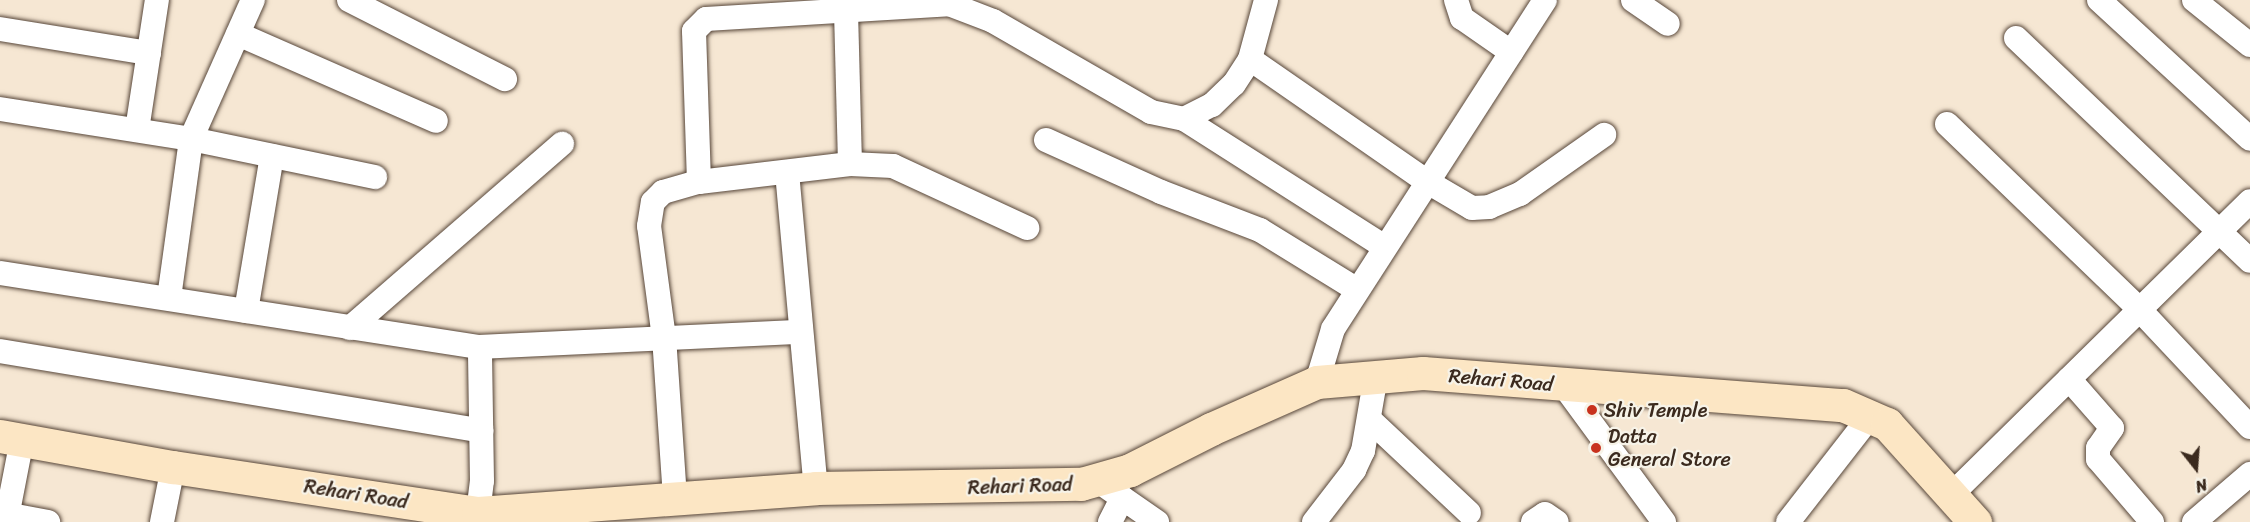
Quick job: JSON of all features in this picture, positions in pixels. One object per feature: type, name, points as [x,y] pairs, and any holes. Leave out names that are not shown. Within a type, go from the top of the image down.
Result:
[{"type":"main road","name":"Rehari Road","points":[[11,438],[480,519],[675,498],[816,488],[1110,489],[1130,470],[1211,429],[1317,382],[1376,375],[1423,373],[1564,386],[1843,405],[1872,414],[1899,435],[1975,522]]},
{"type":"street","points":[[137,130],[157,0]]},
{"type":"street","points":[[169,298],[191,139],[253,0]]},
{"type":"street","points":[[349,0],[505,79]]},
{"type":"street","points":[[1184,119],[1212,105],[1234,84],[1250,59],[1266,0]]},
{"type":"street","points":[[1456,0],[1462,18],[1511,52]]},
{"type":"street","points":[[1317,382],[1333,329],[1356,289],[1545,0]]},
{"type":"street","points":[[1633,0],[1668,24]]},
{"type":"street","points":[[2099,0],[2250,139]]},
{"type":"street","points":[[2194,0],[2250,45]]},
{"type":"street","points":[[699,182],[694,31],[706,19],[806,6],[846,11],[949,2],[993,21],[1151,112],[1184,119],[1383,246]]},
{"type":"street","points":[[846,11],[850,164]]},
{"type":"street","points":[[0,29],[149,53]]},
{"type":"street","points":[[238,34],[436,121]]},
{"type":"street","points":[[2016,38],[2250,261]]},
{"type":"street","points":[[1250,59],[1426,181],[1472,208],[1489,207],[1520,195],[1604,135]]},
{"type":"street","points":[[0,112],[191,139],[375,177]]},
{"type":"street","points":[[1947,124],[2139,309],[2250,427]]},
{"type":"street","points":[[1046,140],[1161,192],[1260,230],[1356,289]]},
{"type":"street","points":[[350,328],[562,144]]},
{"type":"street","points":[[246,311],[272,156]]},
{"type":"street","points":[[675,498],[664,338],[650,213],[653,202],[663,192],[699,182],[850,164],[909,171],[1028,228]]},
{"type":"street","points":[[787,172],[816,488]]},
{"type":"street","points":[[1951,495],[2250,201]]},
{"type":"street","points":[[0,273],[480,347],[801,332]]},
{"type":"street","points":[[480,347],[480,519]]},
{"type":"street","points":[[0,351],[481,431]]},
{"type":"street","points":[[1314,522],[1354,470],[1363,450],[1376,375]]},
{"type":"street","points":[[2069,379],[2112,428],[2098,448],[2098,459],[2152,522]]},
{"type":"street","points":[[1564,386],[1664,522]]},
{"type":"street","points":[[1788,522],[1872,414]]},
{"type":"street","points":[[1369,419],[1469,513]]},
{"type":"street","points":[[11,438],[5,517],[48,522]]},
{"type":"street","points":[[162,522],[173,467]]},
{"type":"street","points":[[2194,522],[2250,474]]},
{"type":"street","points":[[1110,489],[1110,522]]},
{"type":"street","points":[[1110,489],[1157,522]]},
{"type":"street","points":[[1533,522],[1545,514],[1557,522]]},
{"type":"place","name":"Shiv Temple","points":[[1592,410]]},
{"type":"place","name":"Datta General Store","points":[[1596,448]]}]
